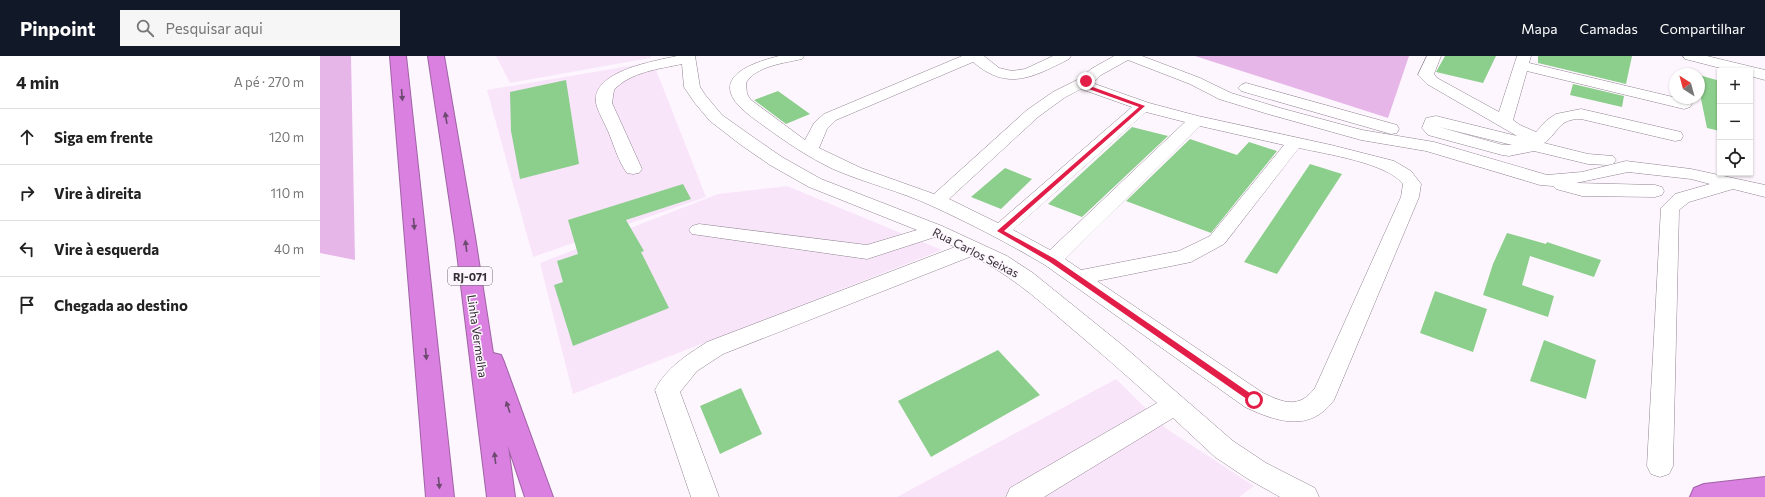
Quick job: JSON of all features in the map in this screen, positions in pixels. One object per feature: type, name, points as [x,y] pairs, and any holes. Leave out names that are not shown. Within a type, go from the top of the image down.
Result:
[{"type":"highway","points":[[398,56],[440,497]]},
{"type":"highway","name":"Linha Vermelha","points":[[436,56],[462,222],[501,497]]},
{"type":"highway","points":[[475,315],[539,497]]},
{"type":"highway","points":[[1704,497],[1765,489]]},
{"type":"street","points":[[797,56],[758,66],[745,74],[738,82],[738,90],[744,103],[809,150],[883,182],[937,201],[1000,231],[1052,260],[1254,400],[1273,410],[1290,413],[1309,409],[1320,402],[1410,197],[1412,184],[1405,175],[1388,165],[1196,120],[1143,106],[1088,87],[1086,81]]},
{"type":"street","points":[[809,150],[820,127],[830,117],[974,56],[995,72],[1010,76],[1026,74],[1064,56]]},
{"type":"street","points":[[937,201],[1005,138],[1052,98],[1068,88],[1086,81],[1096,72],[1125,56]]},
{"type":"street","points":[[1129,56],[1195,81],[1225,96],[1361,135],[1428,146],[1546,181],[1582,190],[1656,191]]},
{"type":"street","points":[[1434,56],[1426,75],[1432,81],[1504,121],[1514,129],[1536,142]]},
{"type":"street","points":[[1690,56],[1765,75]]},
{"type":"street","points":[[633,169],[604,103],[607,87],[621,77],[688,57]]},
{"type":"street","name":"Rua Carlos Seixas","points":[[688,57],[692,87],[700,99],[716,118],[747,141],[776,161],[815,183],[935,230],[1000,261],[1026,278],[1113,350],[1173,406],[1224,449],[1257,471],[1305,497]]},
{"type":"street","points":[[1504,121],[1523,61],[1669,100]]},
{"type":"street","points":[[1000,231],[1143,106]]},
{"type":"street","points":[[1675,136],[1581,114],[1570,113],[1563,114],[1536,142],[1509,151],[1434,131],[1430,128],[1432,121],[1436,121],[1536,142],[1588,159],[1607,160],[1630,166],[1691,174],[1765,191]]},
{"type":"street","points":[[1052,260],[1196,120]]},
{"type":"street","points":[[1078,278],[1184,257],[1216,240],[1295,142]]},
{"type":"street","points":[[1546,181],[1582,177],[1618,170],[1630,166]]},
{"type":"street","points":[[1630,166],[1656,191],[1670,208],[1660,466]]},
{"type":"street","points":[[1670,208],[1682,198],[1731,183]]},
{"type":"street","points":[[699,230],[867,252],[916,238],[935,230]]},
{"type":"street","points":[[705,497],[667,390],[689,365],[715,348],[973,248]]},
{"type":"street","points":[[1020,497],[1173,406]]},
{"type":"shaded area","points":[[320,56],[351,56],[355,260],[320,253]]},
{"type":"shaded area","points":[[496,56],[651,56],[650,58],[510,83]]},
{"type":"shaded area","points":[[1195,56],[1409,56],[1388,118]]},
{"type":"shaded area","points":[[653,62],[706,197],[533,257],[487,90]]},
{"type":"shaded area","points":[[787,186],[942,250],[573,394],[540,263],[718,194]]},
{"type":"shaded area","points":[[1116,379],[1167,429],[1254,486],[1239,497],[897,497]]},
{"type":"building","points":[[1445,56],[1496,56],[1483,83],[1436,72]]},
{"type":"building","points":[[1538,56],[1632,56],[1626,84],[1538,63]]},
{"type":"building","points":[[1705,77],[1717,80],[1717,130],[1707,128],[1702,104],[1705,104]]},
{"type":"building","points":[[566,80],[579,164],[520,179],[511,131],[510,92]]},
{"type":"building","points":[[1573,84],[1624,96],[1622,107],[1570,95]]},
{"type":"building","points":[[778,91],[810,114],[786,124],[754,100]]},
{"type":"building","points":[[1132,127],[1168,136],[1082,217],[1048,204]]},
{"type":"building","points":[[1190,139],[1237,155],[1249,142],[1277,151],[1211,233],[1126,201]]},
{"type":"building","points":[[1310,164],[1342,174],[1277,274],[1244,262]]},
{"type":"building","points":[[1005,168],[1032,179],[1001,209],[971,197]]},
{"type":"building","points":[[683,184],[691,199],[626,220],[644,251],[641,252],[669,308],[573,346],[554,285],[563,282],[557,261],[578,254],[568,220]]},
{"type":"building","points":[[1507,233],[1546,244],[1547,242],[1601,260],[1594,277],[1530,256],[1522,285],[1554,296],[1548,317],[1483,295],[1493,264]]},
{"type":"building","points":[[1435,291],[1487,309],[1473,352],[1420,333]]},
{"type":"building","points":[[1544,340],[1596,360],[1586,399],[1530,381]]},
{"type":"building","points":[[998,350],[1040,395],[931,457],[898,401]]},
{"type":"building","points":[[741,388],[762,434],[720,454],[700,406]]},
{"type":"route","points":[[1086,81],[1088,87],[1101,93],[1143,106],[1000,231],[1052,260],[1096,289],[1192,358],[1254,400]]}]
